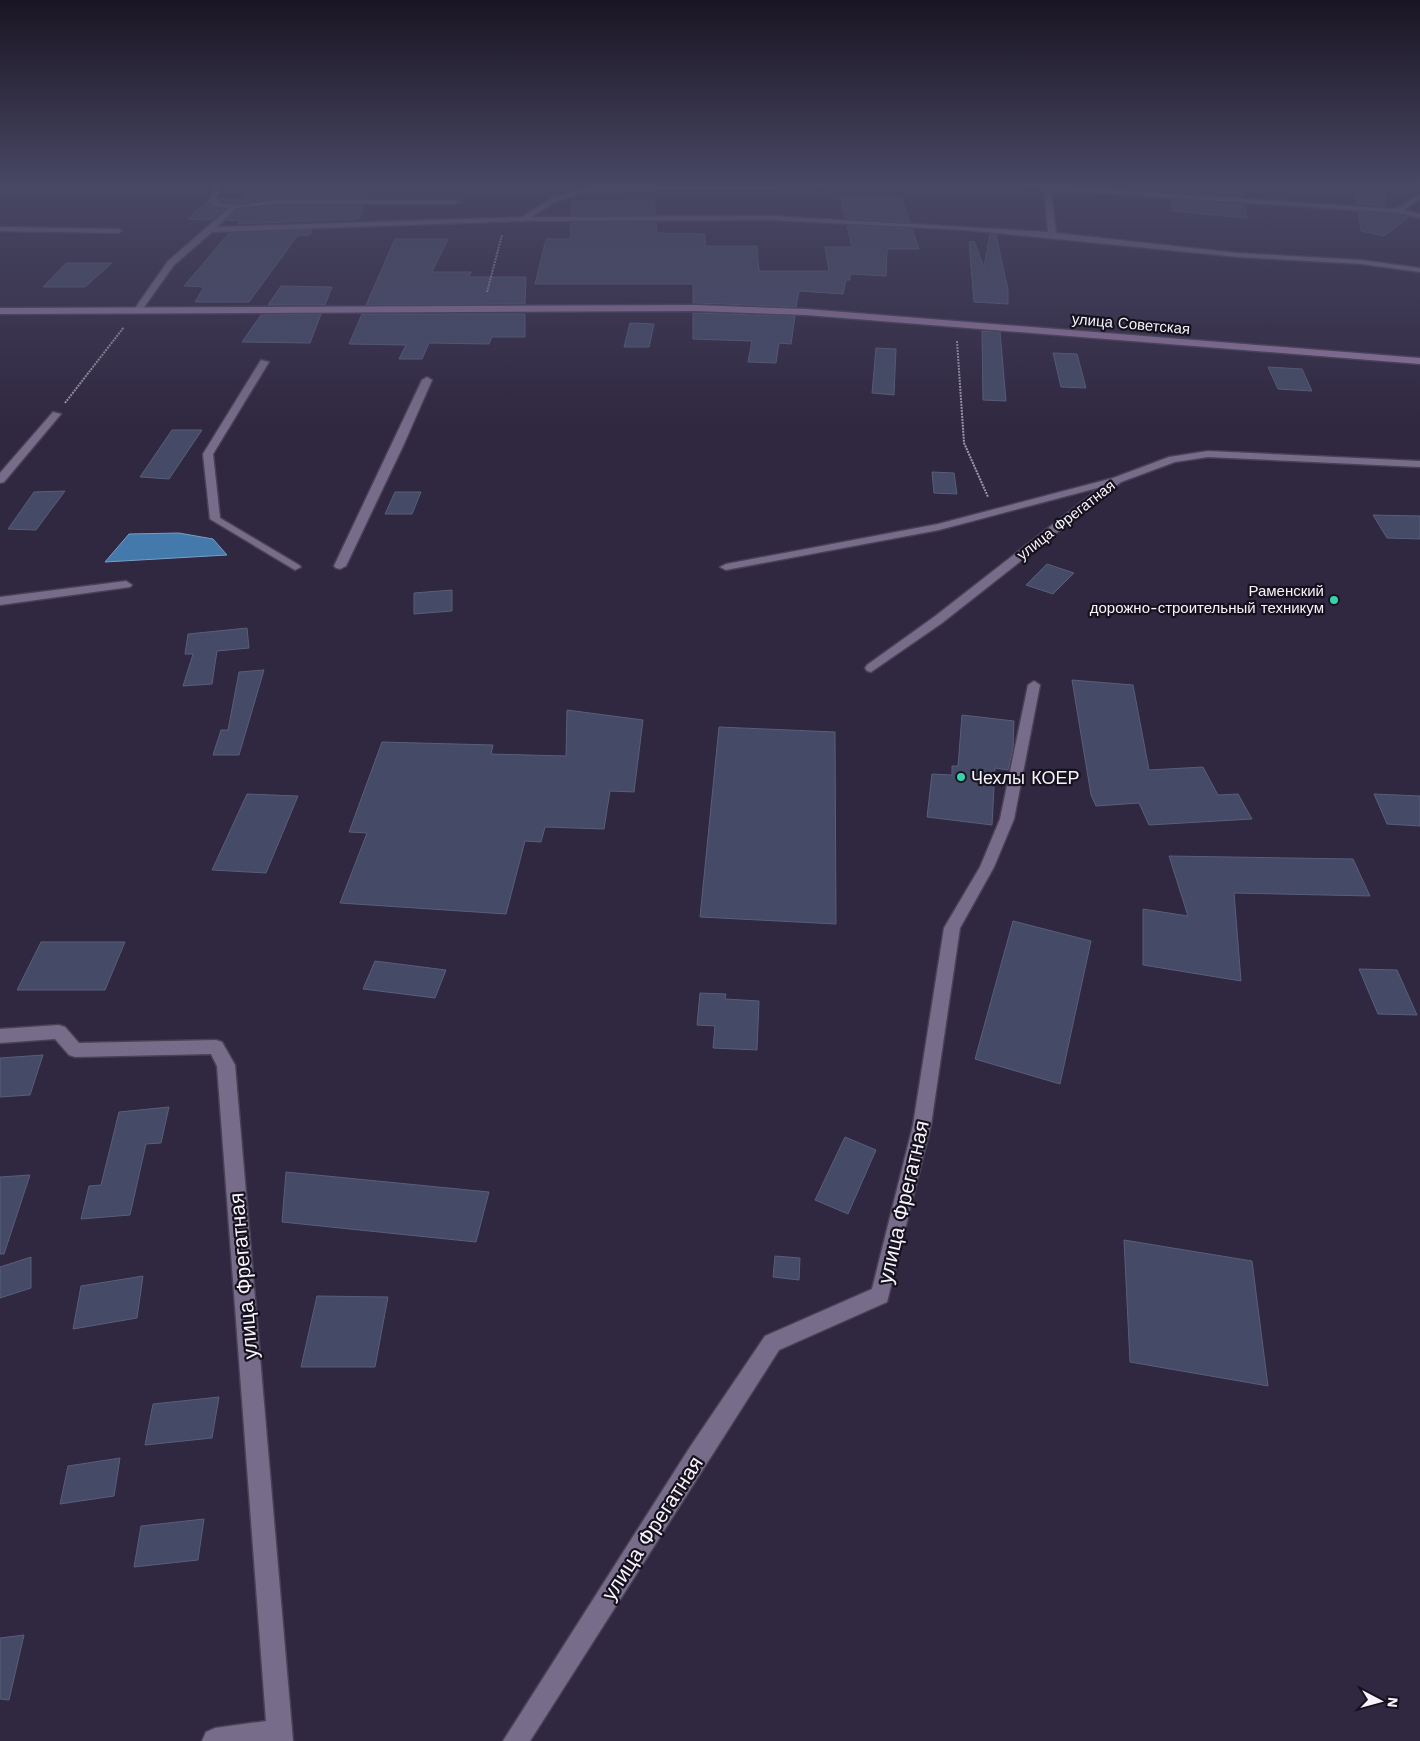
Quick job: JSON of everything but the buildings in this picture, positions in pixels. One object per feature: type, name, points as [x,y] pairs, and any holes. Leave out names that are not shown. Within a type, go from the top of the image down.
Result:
[{"type":"street","points":[[137,311],[169,267]]},
{"type":"street","points":[[1400,267],[1420,270]]},
{"type":"street","name":"улица Советская","points":[[0,311],[704,308],[806,312],[1420,361]]},
{"type":"street","points":[[264,362],[208,454],[215,519],[296,567]]},
{"type":"street","points":[[340,566],[400,444],[427,380]]},
{"type":"street","points":[[0,480],[56,414]]},
{"type":"street","name":"улица Фрегатная","points":[[871,668],[938,620],[1117,480],[1174,459],[1208,454],[1420,464]]},
{"type":"street","points":[[726,567],[939,527],[1117,480]]},
{"type":"street","points":[[0,601],[126,586]]},
{"type":"street","name":"улица Фрегатная","points":[[516,1741],[698,1455],[772,1344],[880,1295],[922,1125],[952,928],[987,867],[1007,819],[1034,685]]},
{"type":"street","name":"улица Фрегатная","points":[[0,1036],[60,1032],[75,1050],[216,1047],[226,1065],[279,1736],[215,1741]]},
{"type":"path","points":[[483,309],[494,267]]},
{"type":"path","points":[[56,414],[137,311]]},
{"type":"path","points":[[952,323],[957,341],[964,443],[994,512]]},
{"type":"water","points":[[179,533],[213,539],[227,555],[105,562],[129,534]]},
{"type":"place","name":"Раменский дорожно-строительный техникум","points":[[1334,600]]},
{"type":"place","name":"Чехлы КОЕР","points":[[961,777]]}]
